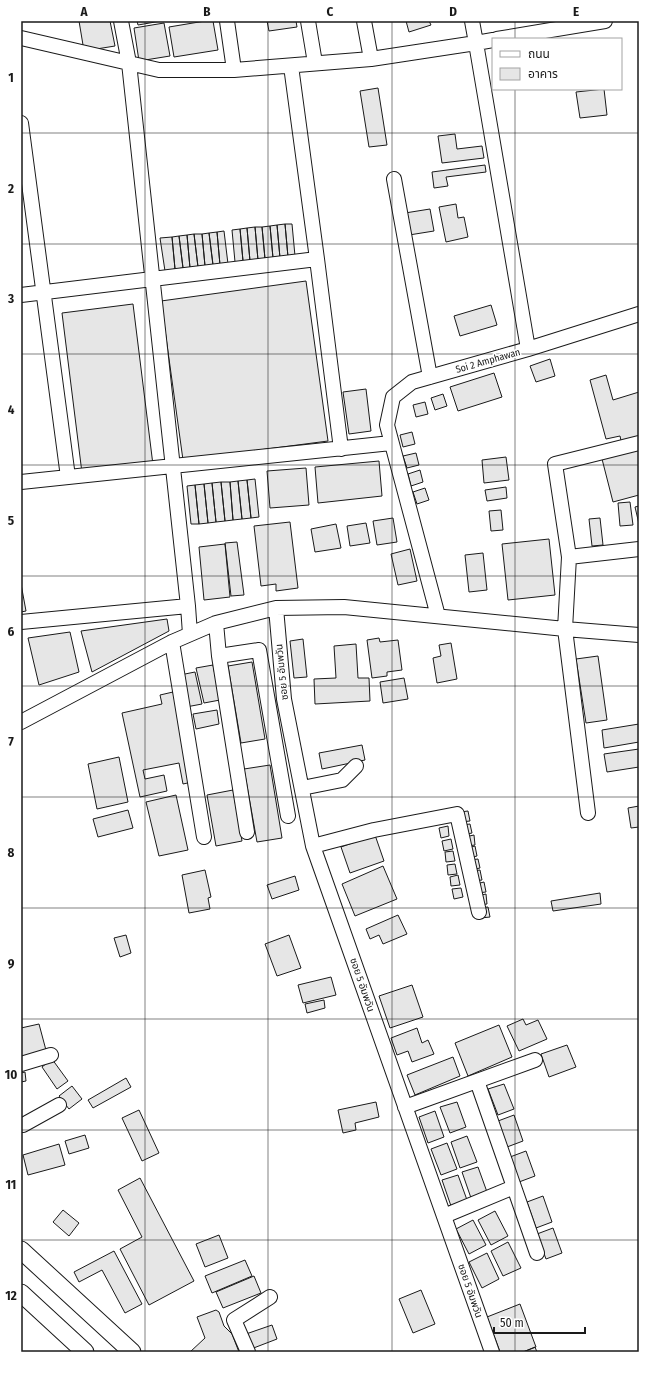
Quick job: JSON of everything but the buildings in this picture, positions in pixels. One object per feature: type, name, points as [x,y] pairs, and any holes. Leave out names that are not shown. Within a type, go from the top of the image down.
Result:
[{"type":"main road","points":[[21,1250],[132,1352]]},
{"type":"main road","points":[[23,1295],[85,1352]]},
{"type":"street","points":[[122,21],[129,63],[190,634]]},
{"type":"street","points":[[227,21],[234,70]]},
{"type":"street","points":[[308,21],[315,63]]},
{"type":"street","points":[[364,21],[371,59]]},
{"type":"street","name":"Soi 2 Amphawan","points":[[438,616],[386,425],[393,397],[412,382],[528,349],[472,21]]},
{"type":"street","points":[[503,38],[605,21]]},
{"type":"street","points":[[21,38],[159,70],[234,70],[371,59],[492,40]]},
{"type":"street","points":[[291,66],[341,449]]},
{"type":"street","points":[[21,124],[68,477]]},
{"type":"street","points":[[394,179],[430,377]]},
{"type":"street","points":[[21,295],[317,259]]},
{"type":"street","points":[[528,349],[639,314]]},
{"type":"street","points":[[21,482],[392,443]]},
{"type":"street","points":[[588,813],[565,629],[569,557],[555,464],[639,443]]},
{"type":"street","points":[[569,557],[639,549]]},
{"type":"street","points":[[21,622],[188,606]]},
{"type":"street","points":[[21,722],[172,642],[216,623],[276,608],[344,607],[639,635]]},
{"type":"street","name":"ซอย 5 อัมพวัน","points":[[276,608],[284,699],[313,846],[492,1352]]},
{"type":"street","points":[[216,623],[219,656],[247,832]]},
{"type":"street","points":[[172,642],[204,837]]},
{"type":"street","points":[[219,656],[259,650],[288,816]]},
{"type":"street","points":[[302,788],[342,780],[356,766]]},
{"type":"street","points":[[313,846],[374,830],[457,814],[479,912]]},
{"type":"street","points":[[21,1064],[51,1055]]},
{"type":"street","points":[[405,1107],[536,1060]]},
{"type":"street","points":[[476,1081],[537,1253]]},
{"type":"street","points":[[22,1125],[59,1105]]},
{"type":"street","points":[[444,1216],[514,1187]]},
{"type":"street","points":[[248,1352],[234,1320],[270,1296]]}]
